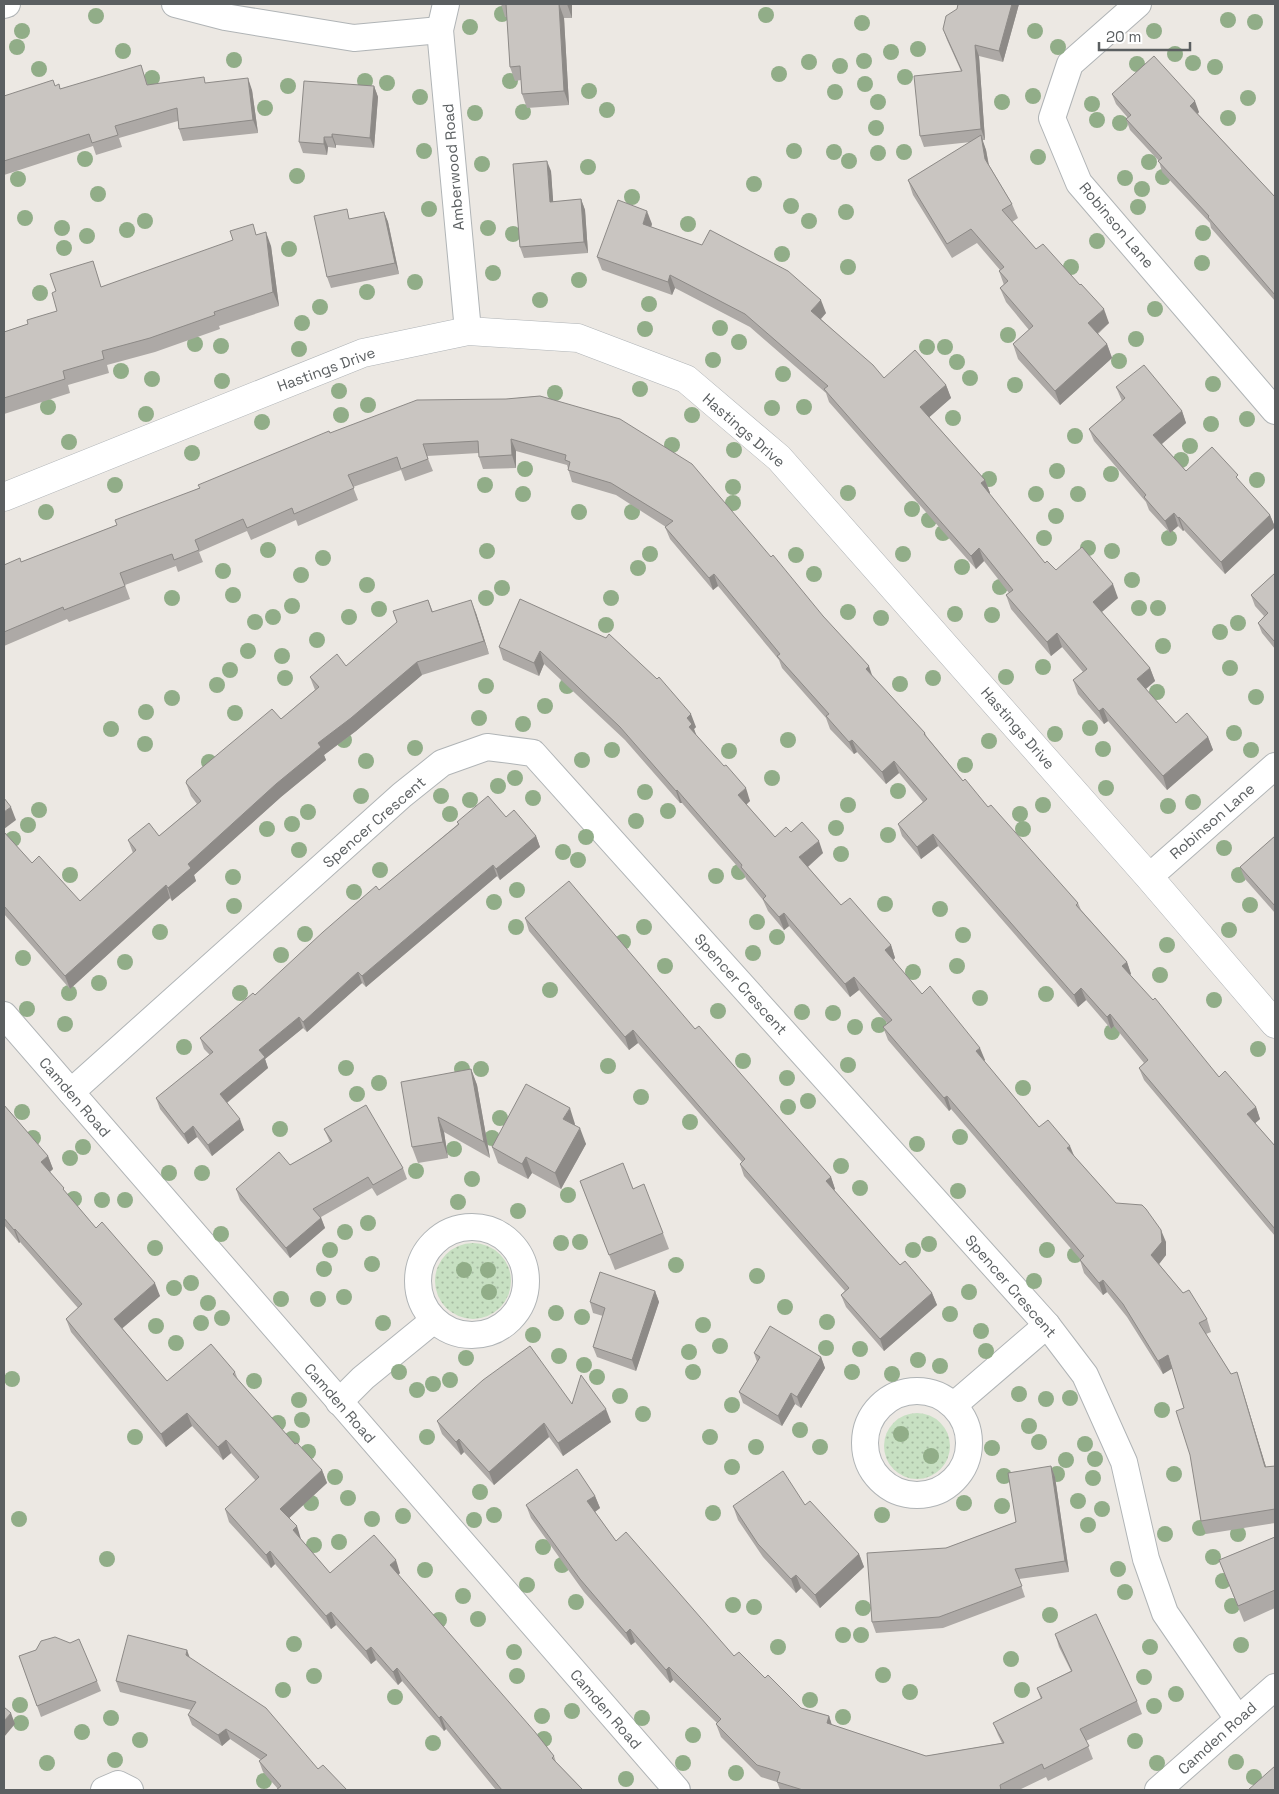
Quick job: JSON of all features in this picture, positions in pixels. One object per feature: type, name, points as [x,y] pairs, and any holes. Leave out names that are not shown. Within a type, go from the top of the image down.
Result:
[{"type":"street","points":[[176,4],[225,17],[354,38],[440,30]]},
{"type":"street","name":"Amberwood Road","points":[[446,4],[440,30],[468,331]]},
{"type":"street","name":"Robinson Lane","points":[[1138,4],[1070,64],[1052,118],[1080,183],[1275,411]]},
{"type":"street","name":"Hastings Drive","points":[[4,497],[362,353],[468,331],[578,338],[686,379],[779,458],[1149,877],[1275,1024]]},
{"type":"street","name":"Spencer Crescent","points":[[70,1092],[402,795],[442,763],[487,747],[533,754],[1047,1324],[1085,1375],[1124,1462],[1146,1559],[1165,1613],[1238,1718]]},
{"type":"street","name":"Robinson Lane","points":[[1149,877],[1275,766]]},
{"type":"street","name":"Camden Road","points":[[4,1015],[677,1790]]},
{"type":"street","points":[[465,1228],[482,1228],[498,1234],[513,1245],[522,1260],[526,1279],[524,1297],[516,1314],[502,1326],[486,1334],[467,1335],[449,1330],[434,1320],[424,1306],[418,1290],[419,1273],[424,1256],[434,1242],[448,1233],[465,1228]]},
{"type":"street","points":[[339,1402],[363,1378],[434,1320]]},
{"type":"street","points":[[954,1405],[1047,1324]]},
{"type":"street","points":[[921,1391],[939,1395],[954,1405],[964,1418],[970,1442],[970,1451],[965,1467],[955,1480],[942,1490],[926,1495],[910,1495],[894,1491],[880,1481],[870,1466],[865,1448],[866,1430],[873,1414],[886,1401],[903,1393],[921,1391]]},
{"type":"street","name":"Camden Road","points":[[1158,1790],[1275,1687]]},
{"type":"street","points":[[104,1790],[118,1784],[130,1790]]},
{"type":"green space","points":[[466,1243],[480,1243],[494,1249],[505,1260],[511,1274],[508,1296],[500,1308],[480,1319],[466,1319],[452,1313],[441,1302],[435,1288],[435,1274],[441,1260],[452,1249]]},
{"type":"green space","points":[[917,1413],[930,1415],[945,1428],[948,1433],[950,1446],[948,1459],[935,1474],[930,1477],[917,1479],[904,1477],[889,1464],[886,1459],[884,1446],[886,1433],[899,1418],[904,1415]]},
{"type":"building","points":[[506,4],[559,4],[564,91],[522,94],[520,66],[510,67]]},
{"type":"building","points":[[958,4],[1012,4],[999,51],[975,45],[981,129],[920,136],[914,76],[962,71],[943,29],[946,16],[957,9]]},
{"type":"building","points":[[1154,56],[1195,101],[1190,106],[1275,197],[1275,295],[1209,216],[1158,161],[1162,158],[1126,119],[1131,115],[1112,94]]},
{"type":"building","points":[[141,65],[147,85],[204,77],[205,83],[248,78],[253,120],[179,129],[177,108],[115,126],[118,135],[92,143],[89,134],[4,161],[4,96],[53,80],[55,86],[59,84],[60,89]]},
{"type":"building","points":[[304,81],[374,86],[370,138],[332,134],[332,137],[324,137],[324,144],[299,142]]},
{"type":"building","points":[[981,135],[985,159],[1012,204],[1002,210],[1036,249],[1043,244],[1104,309],[1088,323],[1107,344],[1055,391],[1013,344],[1033,326],[1000,288],[1008,281],[999,271],[1004,267],[971,229],[947,244],[908,180]]},
{"type":"building","points":[[547,161],[550,202],[581,199],[584,242],[520,247],[513,164]]},
{"type":"building","points":[[618,200],[647,211],[643,224],[702,245],[710,230],[788,271],[821,300],[811,311],[873,365],[884,378],[915,350],[946,385],[920,407],[985,480],[981,483],[1045,563],[1047,561],[1056,570],[1082,547],[1113,584],[1093,602],[1150,668],[1137,679],[1176,723],[1187,713],[1208,737],[1163,776],[1103,708],[1099,711],[1073,680],[1087,669],[1057,633],[1047,642],[1006,595],[1013,590],[979,548],[971,556],[824,389],[828,386],[745,314],[670,275],[668,282],[597,257]]},
{"type":"building","points":[[347,209],[349,219],[384,212],[395,263],[327,277],[314,216]]},
{"type":"building","points":[[253,224],[256,235],[266,232],[273,292],[214,312],[215,315],[150,338],[102,351],[104,359],[63,371],[65,379],[4,398],[4,332],[28,324],[27,320],[57,311],[52,293],[56,291],[50,274],[93,261],[101,287],[233,240],[230,231]]},
{"type":"building","points":[[1144,365],[1182,411],[1153,435],[1186,471],[1212,447],[1238,475],[1236,477],[1270,515],[1221,562],[1174,513],[1165,521],[1144,497],[1146,495],[1089,429],[1125,398],[1116,387]]},
{"type":"building","points":[[540,396],[620,419],[692,464],[771,557],[773,555],[823,616],[869,666],[866,669],[925,733],[963,781],[965,779],[988,807],[991,805],[1078,903],[1076,905],[1127,962],[1122,966],[1153,1000],[1155,998],[1219,1077],[1225,1071],[1256,1107],[1247,1114],[1275,1146],[1275,1229],[1139,1068],[1148,1060],[1110,1014],[1107,1017],[1081,988],[1074,995],[933,834],[917,847],[898,824],[927,799],[894,761],[882,772],[852,740],[849,742],[826,716],[829,714],[777,656],[780,654],[714,574],[709,578],[665,527],[673,521],[611,483],[568,470],[570,462],[565,460],[566,455],[511,439],[512,455],[479,457],[478,441],[423,444],[428,459],[401,469],[397,457],[348,475],[354,488],[294,514],[292,508],[247,528],[243,519],[195,540],[199,550],[174,560],[172,554],[120,573],[125,586],[64,610],[63,607],[4,632],[4,565],[20,558],[21,562],[117,525],[115,520],[200,488],[198,485],[329,431],[330,433],[417,400],[506,399]]},
{"type":"building","points":[[1275,573],[1274,641],[1258,623],[1268,613],[1251,595]]},
{"type":"building","points":[[520,599],[606,638],[609,634],[657,679],[659,677],[691,714],[687,718],[692,724],[689,727],[746,788],[738,795],[775,837],[786,827],[791,832],[802,822],[819,841],[799,857],[841,905],[850,898],[891,945],[885,950],[922,994],[930,986],[980,1048],[976,1051],[1039,1127],[1048,1120],[1070,1146],[1067,1148],[1116,1203],[1142,1205],[1146,1209],[1161,1230],[1162,1242],[1151,1255],[1183,1293],[1189,1290],[1207,1319],[1199,1323],[1231,1374],[1237,1372],[1265,1467],[1275,1466],[1275,1509],[1201,1521],[1190,1455],[1176,1411],[1184,1408],[1168,1355],[1158,1361],[1123,1304],[1103,1280],[1099,1283],[1080,1260],[1084,1256],[947,1096],[944,1098],[883,1027],[892,1020],[854,977],[845,984],[784,913],[779,917],[763,899],[766,896],[741,867],[742,865],[620,727],[540,651],[534,663],[499,647]]},
{"type":"building","points":[[428,600],[432,612],[471,600],[484,641],[417,662],[351,718],[318,743],[321,747],[276,784],[188,864],[191,868],[168,888],[166,885],[65,976],[4,906],[4,832],[32,863],[39,856],[80,901],[136,850],[128,840],[149,823],[159,836],[201,801],[186,783],[187,780],[272,709],[281,719],[319,687],[310,677],[337,654],[346,666],[397,622],[393,611]]},
{"type":"building","points":[[488,796],[506,817],[514,810],[536,836],[496,869],[493,865],[362,976],[358,972],[303,1022],[299,1017],[259,1050],[265,1057],[220,1094],[240,1119],[208,1145],[193,1126],[184,1134],[156,1098],[213,1052],[200,1038],[253,993],[255,995],[376,886],[379,890],[459,824],[457,822]]},
{"type":"building","points":[[4,798],[11,807],[4,812]]},
{"type":"building","points":[[1275,836],[1275,906],[1240,867]]},
{"type":"building","points":[[569,881],[695,1029],[699,1026],[831,1177],[826,1181],[889,1253],[900,1265],[905,1261],[932,1293],[880,1339],[841,1295],[849,1288],[740,1164],[745,1159],[633,1030],[625,1037],[525,918]]},
{"type":"building","points":[[471,1069],[484,1142],[438,1117],[443,1142],[412,1147],[401,1082]]},
{"type":"building","points":[[526,1084],[570,1108],[563,1119],[580,1128],[555,1173],[526,1157],[522,1164],[492,1147]]},
{"type":"building","points":[[4,1105],[48,1156],[41,1162],[96,1228],[102,1222],[155,1283],[114,1319],[167,1381],[211,1344],[235,1372],[233,1374],[295,1444],[297,1443],[322,1470],[280,1509],[297,1526],[293,1530],[330,1573],[374,1535],[396,1560],[390,1565],[535,1732],[554,1756],[552,1758],[583,1790],[502,1790],[441,1716],[439,1718],[397,1668],[393,1672],[371,1647],[366,1651],[331,1612],[326,1616],[270,1551],[266,1555],[225,1509],[259,1477],[226,1440],[218,1447],[187,1413],[161,1434],[66,1319],[82,1304],[4,1218]]},
{"type":"building","points":[[366,1105],[403,1168],[373,1185],[368,1177],[313,1209],[321,1218],[286,1248],[236,1189],[279,1152],[290,1165],[332,1141],[324,1129]]},
{"type":"building","points":[[623,1163],[633,1189],[644,1184],[663,1233],[609,1255],[580,1181]]},
{"type":"building","points":[[600,1272],[655,1291],[632,1360],[593,1347],[605,1308],[590,1302]]},
{"type":"building","points":[[770,1326],[821,1357],[797,1397],[791,1393],[778,1416],[739,1392],[760,1357],[754,1353]]},
{"type":"building","points":[[530,1346],[572,1404],[581,1375],[606,1409],[558,1443],[544,1423],[489,1472],[459,1439],[456,1442],[437,1421],[483,1380]]},
{"type":"building","points":[[1051,1466],[1065,1561],[1015,1569],[1022,1586],[939,1617],[872,1622],[867,1553],[946,1548],[1016,1522],[1008,1473]]},
{"type":"building","points":[[577,1469],[595,1496],[587,1501],[616,1541],[626,1532],[734,1656],[739,1652],[765,1678],[768,1675],[801,1708],[829,1716],[827,1723],[926,1756],[1004,1743],[993,1723],[1042,1698],[1037,1688],[1072,1671],[1055,1634],[1096,1614],[1137,1701],[1080,1729],[1089,1746],[1044,1769],[1042,1764],[1000,1785],[1001,1790],[803,1790],[777,1782],[780,1772],[757,1765],[716,1724],[721,1719],[669,1667],[666,1670],[630,1629],[626,1633],[580,1579],[526,1505]]},
{"type":"building","points":[[783,1471],[805,1505],[810,1501],[859,1554],[815,1595],[796,1575],[791,1579],[758,1544],[733,1506]]},
{"type":"building","points":[[1275,1537],[1275,1590],[1238,1606],[1219,1560]]},
{"type":"building","points":[[128,1635],[187,1650],[186,1655],[266,1708],[318,1769],[323,1765],[347,1790],[276,1790],[281,1786],[259,1761],[267,1755],[226,1729],[218,1735],[188,1715],[196,1702],[116,1681]]},
{"type":"building","points":[[55,1637],[70,1643],[79,1639],[97,1681],[37,1706],[19,1656],[36,1650],[41,1641]]},
{"type":"building","points":[[4,1707],[11,1713],[4,1721]]},
{"type":"building","points":[[1275,1766],[1275,1790],[1248,1790]]}]
